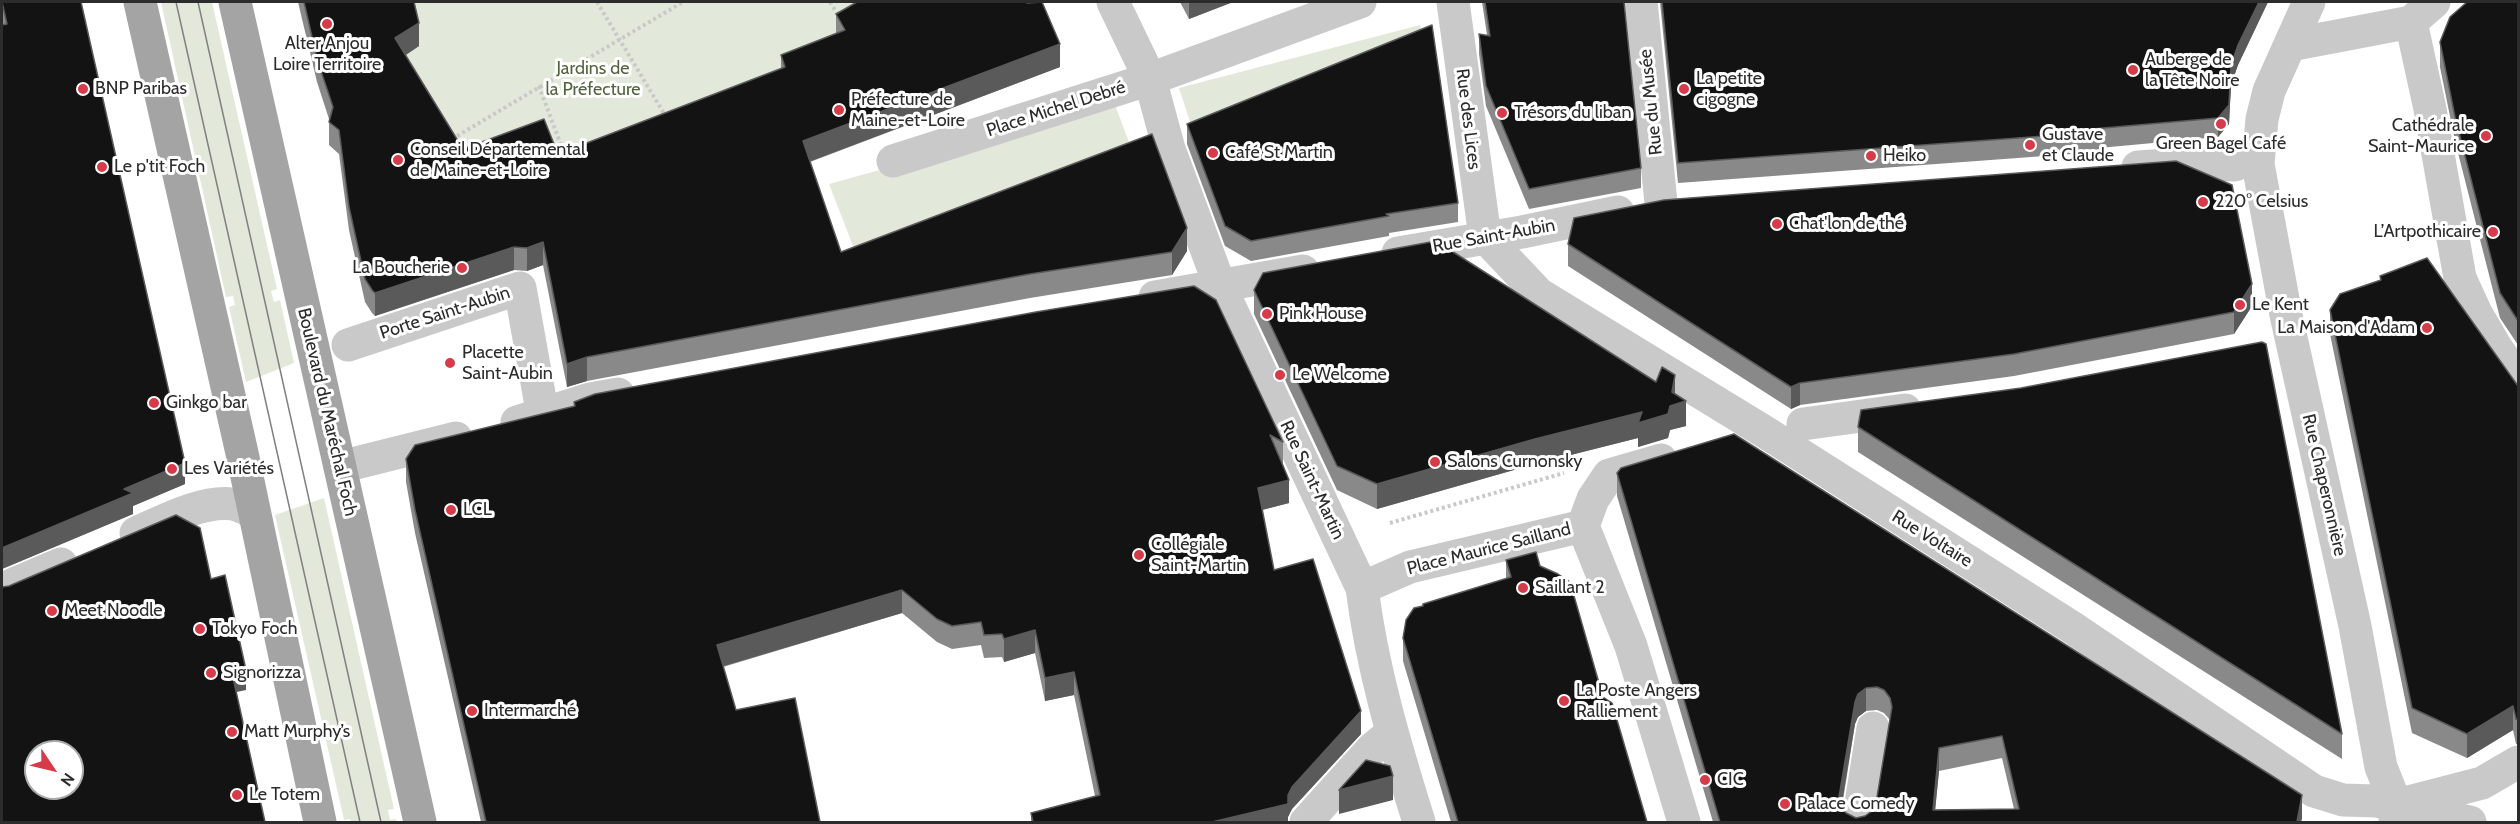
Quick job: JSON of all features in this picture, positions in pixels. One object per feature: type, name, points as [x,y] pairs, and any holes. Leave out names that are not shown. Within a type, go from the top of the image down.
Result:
[{"type":"main road","points":[[140,2],[320,822]]},
{"type":"main road","name":"Boulevard du Maréchal Foch","points":[[235,2],[420,822]]},
{"type":"street","points":[[1113,2],[1150,78]]},
{"type":"street","name":"Place Michel Debré","points":[[893,161],[1150,78],[1360,2]]},
{"type":"street","name":"Rue des Lices","points":[[1453,2],[1485,237]]},
{"type":"street","name":"Rue du Musée","points":[[1641,2],[1661,204]]},
{"type":"street","name":"Rue Chaperonnière","points":[[2309,2],[2270,91],[2247,164],[2286,315],[2355,626],[2381,767],[2395,814]]},
{"type":"street","points":[[2290,45],[2422,12],[2430,109],[2460,278],[2476,313],[2518,378]]},
{"type":"street","name":"Place Michel Debré","points":[[1150,78],[1169,149]]},
{"type":"street","name":"Rue Saint-Martin","points":[[1169,149],[1220,286],[1362,588],[1368,635],[1391,733],[1419,822]]},
{"type":"street","points":[[2113,169],[2184,164],[2247,164]]},
{"type":"street","name":"Rue Saint-Aubin","points":[[1370,258],[1522,232],[1661,204],[1695,201]]},
{"type":"street","name":"Rue Voltaire","points":[[1485,237],[1539,294],[1764,432],[2073,628],[2301,784],[2314,791],[2343,800],[2376,801],[2395,814],[2470,822]]},
{"type":"street","points":[[1126,301],[1335,265]]},
{"type":"street","name":"Porte Saint-Aubin","points":[[348,345],[520,288],[543,416]]},
{"type":"street","points":[[340,467],[543,416],[590,399],[648,388]]},
{"type":"street","points":[[1803,424],[1934,406]]},
{"type":"street","points":[[1684,822],[1631,646],[1583,526],[1593,499],[1610,475],[1689,452]]},
{"type":"street","points":[[2,589],[173,517],[214,504],[234,504],[254,513]]},
{"type":"street","name":"Place Maurice Sailland","points":[[1362,588],[1410,567],[1583,526]]},
{"type":"street","points":[[1858,822],[1873,728]]},
{"type":"street","points":[[1306,822],[1372,749],[1391,733]]},
{"type":"street","points":[[2368,822],[2482,783],[2518,762]]},
{"type":"path","points":[[597,2],[668,121]]},
{"type":"path","points":[[446,143],[683,2]]},
{"type":"path","points":[[830,2],[840,19]]},
{"type":"path","points":[[539,86],[567,162]]},
{"type":"path","points":[[1390,523],[1574,471]]},
{"type":"green space","points":[[161,2],[212,2],[277,289],[271,291],[274,302],[280,300],[294,363],[246,382],[229,307],[235,305],[233,296],[226,297]]},
{"type":"green space","name":"Jardins de la Préfecture","points":[[409,2],[897,2],[680,130],[463,172],[395,62]]},
{"type":"green space","points":[[1420,25],[1423,36],[1192,128],[1179,88]]},
{"type":"green space","points":[[1115,105],[1132,150],[855,251],[829,184]]},
{"type":"green space","points":[[324,498],[394,809],[388,810],[390,820],[396,819],[397,822],[344,820],[275,515]]},
{"type":"building","points":[[2,2],[81,2],[185,463],[124,489],[133,493],[2,548],[2,25],[7,24]]},
{"type":"building","points":[[304,2],[414,2],[419,23],[395,38],[463,149],[544,119],[558,154],[785,67],[781,55],[845,30],[836,14],[857,2],[1042,2],[1060,44],[803,141],[841,252],[1152,134],[1187,228],[1172,252],[1030,274],[587,357],[567,364],[543,242],[527,248],[514,247],[375,293],[372,290],[365,279],[349,207],[339,130],[329,122],[333,107],[317,59]]},
{"type":"building","points":[[1485,2],[1624,2],[1641,168],[1529,189],[1486,86],[1479,34],[1490,36]]},
{"type":"building","points":[[1662,2],[2259,2],[2238,45],[2231,66],[2229,105],[2218,118],[2092,129],[2099,132],[1678,163]]},
{"type":"building","points":[[2467,2],[2518,2],[2518,321],[2500,293],[2455,117],[2440,42],[2450,17]]},
{"type":"building","points":[[1432,25],[1458,203],[1386,214],[1389,216],[1251,241],[1225,226],[1187,124]]},
{"type":"building","points":[[2176,161],[2232,185],[2252,284],[2234,312],[2014,354],[1800,383],[1791,387],[1568,244],[1574,218],[1664,200]]},
{"type":"building","points":[[1436,241],[1656,382],[1662,367],[1675,375],[1672,392],[1686,401],[1670,406],[1668,414],[1638,423],[1642,412],[1535,439],[1377,484],[1337,466],[1254,290],[1263,273]]},
{"type":"building","points":[[2427,258],[2518,386],[2518,720],[2513,706],[2467,734],[2412,708],[2330,310],[2340,294],[2381,280],[2380,276]]},
{"type":"building","points":[[1194,286],[1216,300],[1283,442],[1270,435],[1289,480],[1258,488],[1274,570],[1313,559],[1361,711],[1292,787],[1288,795],[1288,804],[1212,822],[1033,822],[1031,813],[1100,795],[1074,672],[1045,678],[1035,630],[1004,639],[1002,634],[984,635],[981,622],[952,626],[937,619],[902,590],[717,645],[736,710],[795,698],[820,822],[486,822],[415,510],[406,459],[415,445],[575,406],[574,402],[595,394],[1036,312]]},
{"type":"building","points":[[2262,342],[2266,344],[2342,734],[1858,427],[1861,410],[2021,388]]},
{"type":"building","points":[[1734,434],[2302,795],[2297,822],[1720,822],[1617,473],[1621,468]],"holes":[[[1877,687],[1884,690],[1890,698],[1892,707],[1876,803],[1872,811],[1856,818],[1846,813],[1840,805],[1839,797],[1855,702],[1858,694],[1866,688]],[[2002,736],[2019,809],[1933,810],[1939,748]]]},
{"type":"building","points":[[176,515],[200,528],[211,579],[225,575],[246,670],[232,673],[265,822],[2,822],[2,587]]},
{"type":"building","name":"La Poste Angers Ralliement","points":[[1536,552],[1540,566],[1570,582],[1603,697],[1612,703],[1647,822],[1458,822],[1403,638],[1406,620],[1414,608],[1423,606],[1423,604],[1511,577],[1506,560]]},
{"type":"building","points":[[1366,760],[1390,766],[1393,776],[1339,790]]},
{"type":"tram line","points":[[176,2],[360,822]]},
{"type":"tram line","points":[[198,2],[381,822]]},
{"type":"place","name":"Alter Anjou Loire Territoire","points":[[327,24]]},
{"type":"place","name":"Auberge de la Tête Noire","points":[[2133,70]]},
{"type":"place","name":"BNP Paribas","points":[[83,89]]},
{"type":"place","name":"La petite cigogne","points":[[1684,89]]},
{"type":"place","name":"Préfecture de Maine-et-Loire","points":[[839,110]]},
{"type":"place","name":"Trésors du liban","points":[[1502,113]]},
{"type":"place","name":"Green Bagel Café","points":[[2221,124]]},
{"type":"place","name":"Cathédrale Saint-Maurice","points":[[2486,136]]},
{"type":"place","name":"Gustave et Claude","points":[[2030,145]]},
{"type":"place","name":"Café St Martin","points":[[1213,153]]},
{"type":"place","name":"Heiko","points":[[1871,156]]},
{"type":"place","name":"Conseil Départemental de Maine-et-Loire","points":[[398,160]]},
{"type":"place","name":"Le p'tit Foch","points":[[102,167]]},
{"type":"place","name":"220° Celsius","points":[[2203,202]]},
{"type":"place","name":"Chat'lon de thé","points":[[1777,224]]},
{"type":"place","name":"L’Artpothicaire","points":[[2493,232]]},
{"type":"place","name":"La Boucherie","points":[[462,268]]},
{"type":"place","name":"Le Kent","points":[[2240,305]]},
{"type":"place","name":"Pink House","points":[[1267,314]]},
{"type":"place","name":"La Maison d'Adam","points":[[2427,328]]},
{"type":"place","name":"Placette Saint-Aubin","points":[[450,363]]},
{"type":"place","name":"Le Welcome","points":[[1280,375]]},
{"type":"place","name":"Ginkgo bar","points":[[154,403]]},
{"type":"place","name":"Salons Curnonsky","points":[[1435,462]]},
{"type":"place","name":"Les Variétés","points":[[172,469]]},
{"type":"place","name":"LCL","points":[[451,510]]},
{"type":"place","name":"Collégiale Saint-Martin","points":[[1139,555]]},
{"type":"place","name":"Saillant 2","points":[[1523,588]]},
{"type":"place","name":"Meet Noodle","points":[[52,611]]},
{"type":"place","name":"Tokyo Foch","points":[[200,629]]},
{"type":"place","name":"Signorizza","points":[[211,673]]},
{"type":"place","name":"La Poste Angers Ralliement","points":[[1564,701]]},
{"type":"place","name":"Intermarché","points":[[472,711]]},
{"type":"place","name":"Matt Murphy’s","points":[[232,732]]},
{"type":"place","name":"CIC","points":[[1705,780]]},
{"type":"place","name":"Le Totem","points":[[237,795]]},
{"type":"place","name":"Palace Comedy","points":[[1785,804]]}]
